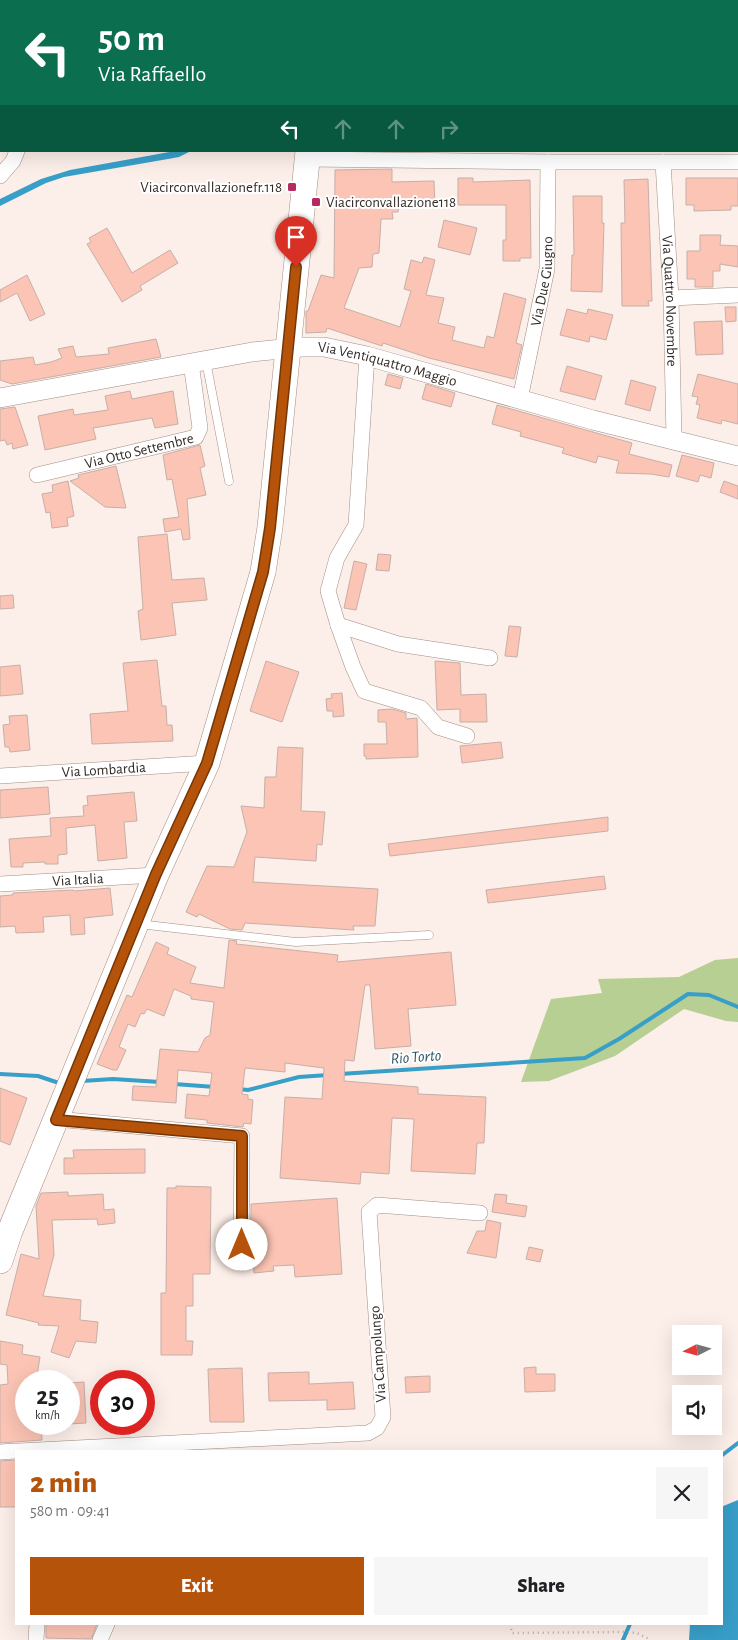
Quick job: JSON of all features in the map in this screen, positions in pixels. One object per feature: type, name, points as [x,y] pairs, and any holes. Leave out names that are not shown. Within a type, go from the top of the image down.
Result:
[{"type":"main road","points":[[0,1261],[10,1231],[156,874],[207,763],[263,572],[270,528],[308,155]]},
{"type":"street","points":[[0,176],[13,161],[17,152]]},
{"type":"street","points":[[308,155],[548,162],[738,162]]},
{"type":"street","name":"Via Due Giugno","points":[[520,399],[547,269],[548,162]]},
{"type":"street","name":"Via Quattro Novembre","points":[[663,162],[671,298],[674,439]]},
{"type":"street","points":[[671,298],[738,296]]},
{"type":"street","name":"Via Ventiquattro Maggio","points":[[0,398],[252,352],[324,347],[368,356],[593,420],[738,456]]},
{"type":"street","points":[[368,356],[356,525],[337,558],[328,591],[353,667],[364,691],[421,708],[438,727],[467,736]]},
{"type":"street","name":"Via Otto Settembre","points":[[37,475],[196,437],[200,428],[198,361]]},
{"type":"street","points":[[338,625],[398,644],[490,658]]},
{"type":"street","name":"Via Lombardia","points":[[0,776],[207,763]]},
{"type":"street","name":"Via Italia","points":[[0,884],[156,874]]},
{"type":"street","points":[[56,1120],[242,1136],[241,1263]]},
{"type":"street","name":"Via Campolungo","points":[[57,1450],[256,1445],[368,1433],[377,1428],[382,1417],[369,1212],[377,1205],[480,1214]]},
{"type":"street","name":"Via Campolungo","points":[[0,1452],[15,1451]]},
{"type":"street","points":[[36,1640],[37,1625]]},
{"type":"street","points":[[100,1640],[107,1625]]},
{"type":"lane","points":[[198,361],[229,481]]},
{"type":"lane","points":[[136,924],[296,942],[429,935]]},
{"type":"path","points":[[510,1625],[512,1633],[623,1632],[637,1633],[651,1640]]},
{"type":"green space","points":[[738,958],[738,1022],[726,1021],[684,1009],[615,1056],[549,1081],[521,1082],[551,999],[602,993],[598,979],[679,977],[715,960]]},
{"type":"water","points":[[169,152],[189,152],[179,157],[64,177],[46,183],[0,206],[0,199],[41,179],[70,170]]},
{"type":"water","points":[[738,1500],[738,1640],[689,1640],[690,1625],[723,1625],[723,1506]]},
{"type":"building","points":[[392,169],[392,182],[434,181],[435,205],[399,206],[398,212],[392,212],[393,219],[381,219],[379,253],[373,254],[372,267],[359,268],[344,308],[400,327],[411,291],[404,289],[411,260],[422,263],[424,257],[435,260],[426,295],[444,298],[438,323],[455,327],[452,340],[484,348],[487,336],[494,338],[504,293],[526,299],[516,343],[522,345],[514,379],[429,358],[383,343],[382,346],[327,328],[326,332],[306,333],[306,311],[308,311],[321,275],[334,278],[335,170]]},
{"type":"building","points":[[458,178],[473,178],[473,182],[530,180],[531,258],[520,258],[520,261],[503,261],[503,240],[506,240],[506,205],[458,205]]},
{"type":"building","points":[[686,178],[738,178],[738,206],[731,206],[731,210],[694,211],[694,205],[686,205]]},
{"type":"building","points":[[648,179],[652,301],[648,301],[649,306],[622,306],[621,223],[625,223],[624,180]]},
{"type":"building","points":[[573,196],[602,196],[602,223],[604,223],[602,292],[571,291],[572,255],[574,255]]},
{"type":"building","points":[[444,220],[477,228],[470,255],[438,247]]},
{"type":"building","points":[[107,228],[132,273],[170,250],[178,263],[140,286],[142,290],[122,302],[87,244],[91,242],[89,238]]},
{"type":"building","points":[[700,235],[721,235],[720,245],[738,246],[738,267],[720,264],[720,271],[713,271],[713,287],[695,287],[695,279],[687,279],[687,251],[700,251]]},
{"type":"building","points":[[27,275],[45,314],[30,321],[17,293],[0,302],[0,290]]},
{"type":"building","points":[[725,307],[736,307],[736,321],[726,322]]},
{"type":"building","points":[[567,309],[587,314],[588,309],[613,315],[606,340],[590,336],[589,342],[560,335]]},
{"type":"building","points":[[722,321],[723,354],[696,355],[694,322]]},
{"type":"building","points":[[156,339],[161,357],[12,384],[0,380],[0,361],[33,357],[35,365],[62,358],[58,349],[73,346],[76,357],[109,354],[108,348]]},
{"type":"building","points":[[567,366],[602,376],[595,400],[560,391]]},
{"type":"building","points":[[388,374],[403,378],[400,389],[385,385]]},
{"type":"building","points":[[698,374],[738,384],[738,424],[722,420],[721,424],[697,418],[700,405],[696,404],[698,397],[692,396]]},
{"type":"building","points":[[631,380],[656,387],[650,411],[625,404]]},
{"type":"building","points":[[426,384],[455,393],[451,407],[422,399]]},
{"type":"building","points":[[130,391],[132,399],[173,391],[178,424],[155,428],[152,418],[93,428],[96,439],[45,450],[38,416],[73,409],[74,415],[108,410],[105,396]]},
{"type":"building","points":[[497,405],[632,443],[629,454],[672,465],[669,477],[651,474],[616,473],[619,461],[598,456],[596,463],[562,453],[564,448],[520,436],[521,432],[492,424]]},
{"type":"building","points":[[15,407],[28,445],[13,449],[12,443],[7,445],[5,440],[0,441],[0,409]]},
{"type":"building","points":[[200,445],[205,466],[200,468],[206,495],[187,499],[190,539],[183,540],[181,529],[165,532],[163,519],[179,517],[172,479],[167,480],[163,455]]},
{"type":"building","points":[[682,455],[714,463],[711,478],[700,475],[698,482],[676,476]]},
{"type":"building","points":[[116,466],[126,508],[105,507],[70,481],[79,478],[78,475]]},
{"type":"building","points":[[68,481],[74,516],[67,518],[68,526],[52,528],[50,512],[46,513],[42,494],[53,492],[52,485]]},
{"type":"building","points":[[724,481],[738,486],[738,499],[720,492]]},
{"type":"building","points":[[167,534],[172,580],[204,578],[207,600],[172,603],[176,635],[141,640],[138,611],[143,609],[138,537]]},
{"type":"building","points":[[378,554],[391,555],[389,571],[376,570]]},
{"type":"building","points":[[354,561],[367,564],[356,610],[344,608]]},
{"type":"building","points":[[13,595],[14,608],[0,609],[0,596]]},
{"type":"building","points":[[509,626],[521,627],[517,657],[505,656]]},
{"type":"building","points":[[157,660],[162,706],[166,706],[167,725],[172,725],[173,741],[92,744],[90,714],[128,711],[123,663]]},
{"type":"building","points":[[266,661],[299,672],[282,722],[250,711]]},
{"type":"building","points":[[435,661],[460,663],[461,695],[486,694],[487,722],[460,722],[460,709],[437,710]]},
{"type":"building","points":[[20,665],[23,694],[0,696],[0,667]]},
{"type":"building","points":[[342,693],[344,716],[333,717],[333,711],[327,711],[326,699],[332,698],[331,694]]},
{"type":"building","points":[[392,709],[406,713],[406,719],[417,718],[418,757],[366,759],[366,756],[364,756],[364,744],[387,744],[386,722],[378,722],[378,710]]},
{"type":"building","points":[[27,715],[30,750],[10,752],[9,747],[5,747],[3,725],[10,724],[9,716]]},
{"type":"building","points":[[501,742],[503,758],[462,763],[460,746]]},
{"type":"building","points":[[278,747],[303,748],[301,811],[325,812],[322,845],[317,844],[316,861],[255,857],[253,882],[378,889],[375,926],[353,926],[354,930],[245,923],[242,930],[230,929],[199,914],[197,917],[186,912],[207,866],[234,867],[247,832],[241,806],[264,808],[265,777],[276,777]]},
{"type":"building","points":[[48,787],[50,814],[0,818],[0,790]]},
{"type":"building","points":[[134,792],[137,821],[124,822],[127,858],[98,861],[95,825],[66,828],[67,854],[58,855],[58,864],[45,864],[45,862],[23,863],[23,867],[11,867],[9,839],[51,836],[50,818],[84,816],[83,806],[88,805],[87,796]]},
{"type":"building","points":[[608,817],[608,831],[390,856],[388,844]]},
{"type":"building","points":[[604,876],[606,889],[488,903],[486,890]]},
{"type":"building","points":[[110,888],[113,915],[84,918],[85,934],[71,935],[70,915],[43,917],[44,932],[16,933],[15,926],[0,927],[0,896],[13,895],[13,893]]},
{"type":"building","points":[[229,940],[237,941],[236,944],[338,955],[337,962],[451,952],[456,1005],[408,1009],[411,1046],[375,1049],[370,985],[365,985],[354,1061],[345,1060],[344,1081],[418,1087],[418,1094],[486,1097],[484,1143],[477,1143],[475,1174],[411,1171],[414,1119],[392,1118],[389,1174],[361,1172],[360,1184],[280,1178],[285,1097],[322,1099],[324,1068],[285,1063],[285,1072],[245,1068],[242,1094],[248,1095],[248,1099],[253,1100],[251,1124],[244,1123],[243,1127],[207,1123],[207,1120],[185,1118],[187,1094],[209,1096],[212,1073],[178,1070],[176,1103],[132,1100],[133,1086],[156,1087],[160,1049],[198,1052],[205,1038],[210,1035],[214,1002],[191,999],[191,996],[174,989],[164,1016],[147,1009],[144,1014],[141,1013],[135,1027],[128,1024],[119,1047],[126,1050],[117,1070],[97,1064],[127,995],[132,997],[156,942],[169,948],[167,954],[196,967],[190,983],[224,988]]},
{"type":"building","points":[[0,1088],[27,1098],[10,1145],[0,1141]]},
{"type":"building","points":[[145,1149],[145,1173],[64,1174],[64,1158],[74,1158],[73,1150]]},
{"type":"building","points":[[176,1186],[211,1187],[210,1274],[193,1274],[193,1306],[186,1306],[186,1341],[193,1341],[192,1355],[161,1355],[161,1293],[166,1293],[167,1188],[176,1188]]},
{"type":"building","points":[[68,1192],[68,1196],[103,1194],[104,1210],[114,1209],[115,1223],[98,1225],[97,1219],[52,1220],[54,1255],[43,1296],[81,1300],[80,1320],[98,1322],[96,1343],[76,1341],[69,1358],[51,1352],[59,1326],[38,1325],[39,1323],[6,1315],[21,1254],[39,1259],[36,1206],[41,1193]]},
{"type":"building","points":[[495,1194],[507,1195],[506,1203],[527,1206],[525,1217],[492,1212]]},
{"type":"building","points":[[337,1198],[342,1274],[295,1277],[294,1265],[273,1266],[274,1271],[254,1273],[251,1204]]},
{"type":"building","points":[[487,1220],[501,1223],[496,1258],[467,1253],[477,1231],[485,1231]]},
{"type":"building","points":[[529,1247],[543,1250],[540,1262],[526,1259]]},
{"type":"building","points":[[0,1341],[23,1345],[22,1354],[40,1357],[38,1370],[15,1370],[15,1435],[42,1435],[42,1440],[0,1443],[0,1385],[8,1384],[7,1365],[0,1364]]},
{"type":"building","points":[[536,1367],[536,1374],[555,1374],[555,1391],[525,1392],[524,1368]]},
{"type":"building","points":[[242,1368],[244,1422],[210,1422],[208,1369]]},
{"type":"building","points":[[309,1372],[309,1384],[353,1382],[355,1409],[327,1410],[327,1400],[269,1401],[268,1373]]},
{"type":"building","points":[[430,1376],[430,1392],[406,1393],[405,1377]]},
{"type":"building","points":[[80,1382],[84,1382],[86,1423],[80,1423]]},
{"type":"building","points":[[15,1460],[15,1507],[0,1507],[0,1461]]},
{"type":"building","points":[[46,1625],[97,1625],[91,1639],[46,1638]]},
{"type":"waterway","name":"Rio Torto","points":[[340,1074],[585,1058],[619,1039],[688,994],[709,995],[738,1007]]},
{"type":"waterway","points":[[0,1074],[38,1076],[59,1083]]},
{"type":"waterway","name":"Rio Torto","points":[[239,1089],[248,1090],[299,1077],[328,1075]]},
{"type":"waterway","name":"Rio Torto","points":[[82,1081],[113,1079],[160,1082]]},
{"type":"waterway","name":"Rio Torto","points":[[174,1084],[215,1087]]},
{"type":"waterway","points":[[723,1454],[738,1443]]},
{"type":"waterway","points":[[623,1640],[630,1625]]},
{"type":"place","name":"Viacirconvallazionefr.118","points":[[292,187]]},
{"type":"place","name":"Viacirconvallazione118","points":[[316,202]]},
{"type":"route","points":[[242,1245],[242,1136],[56,1120],[156,874],[207,763],[263,572],[270,528],[296,267]]}]
